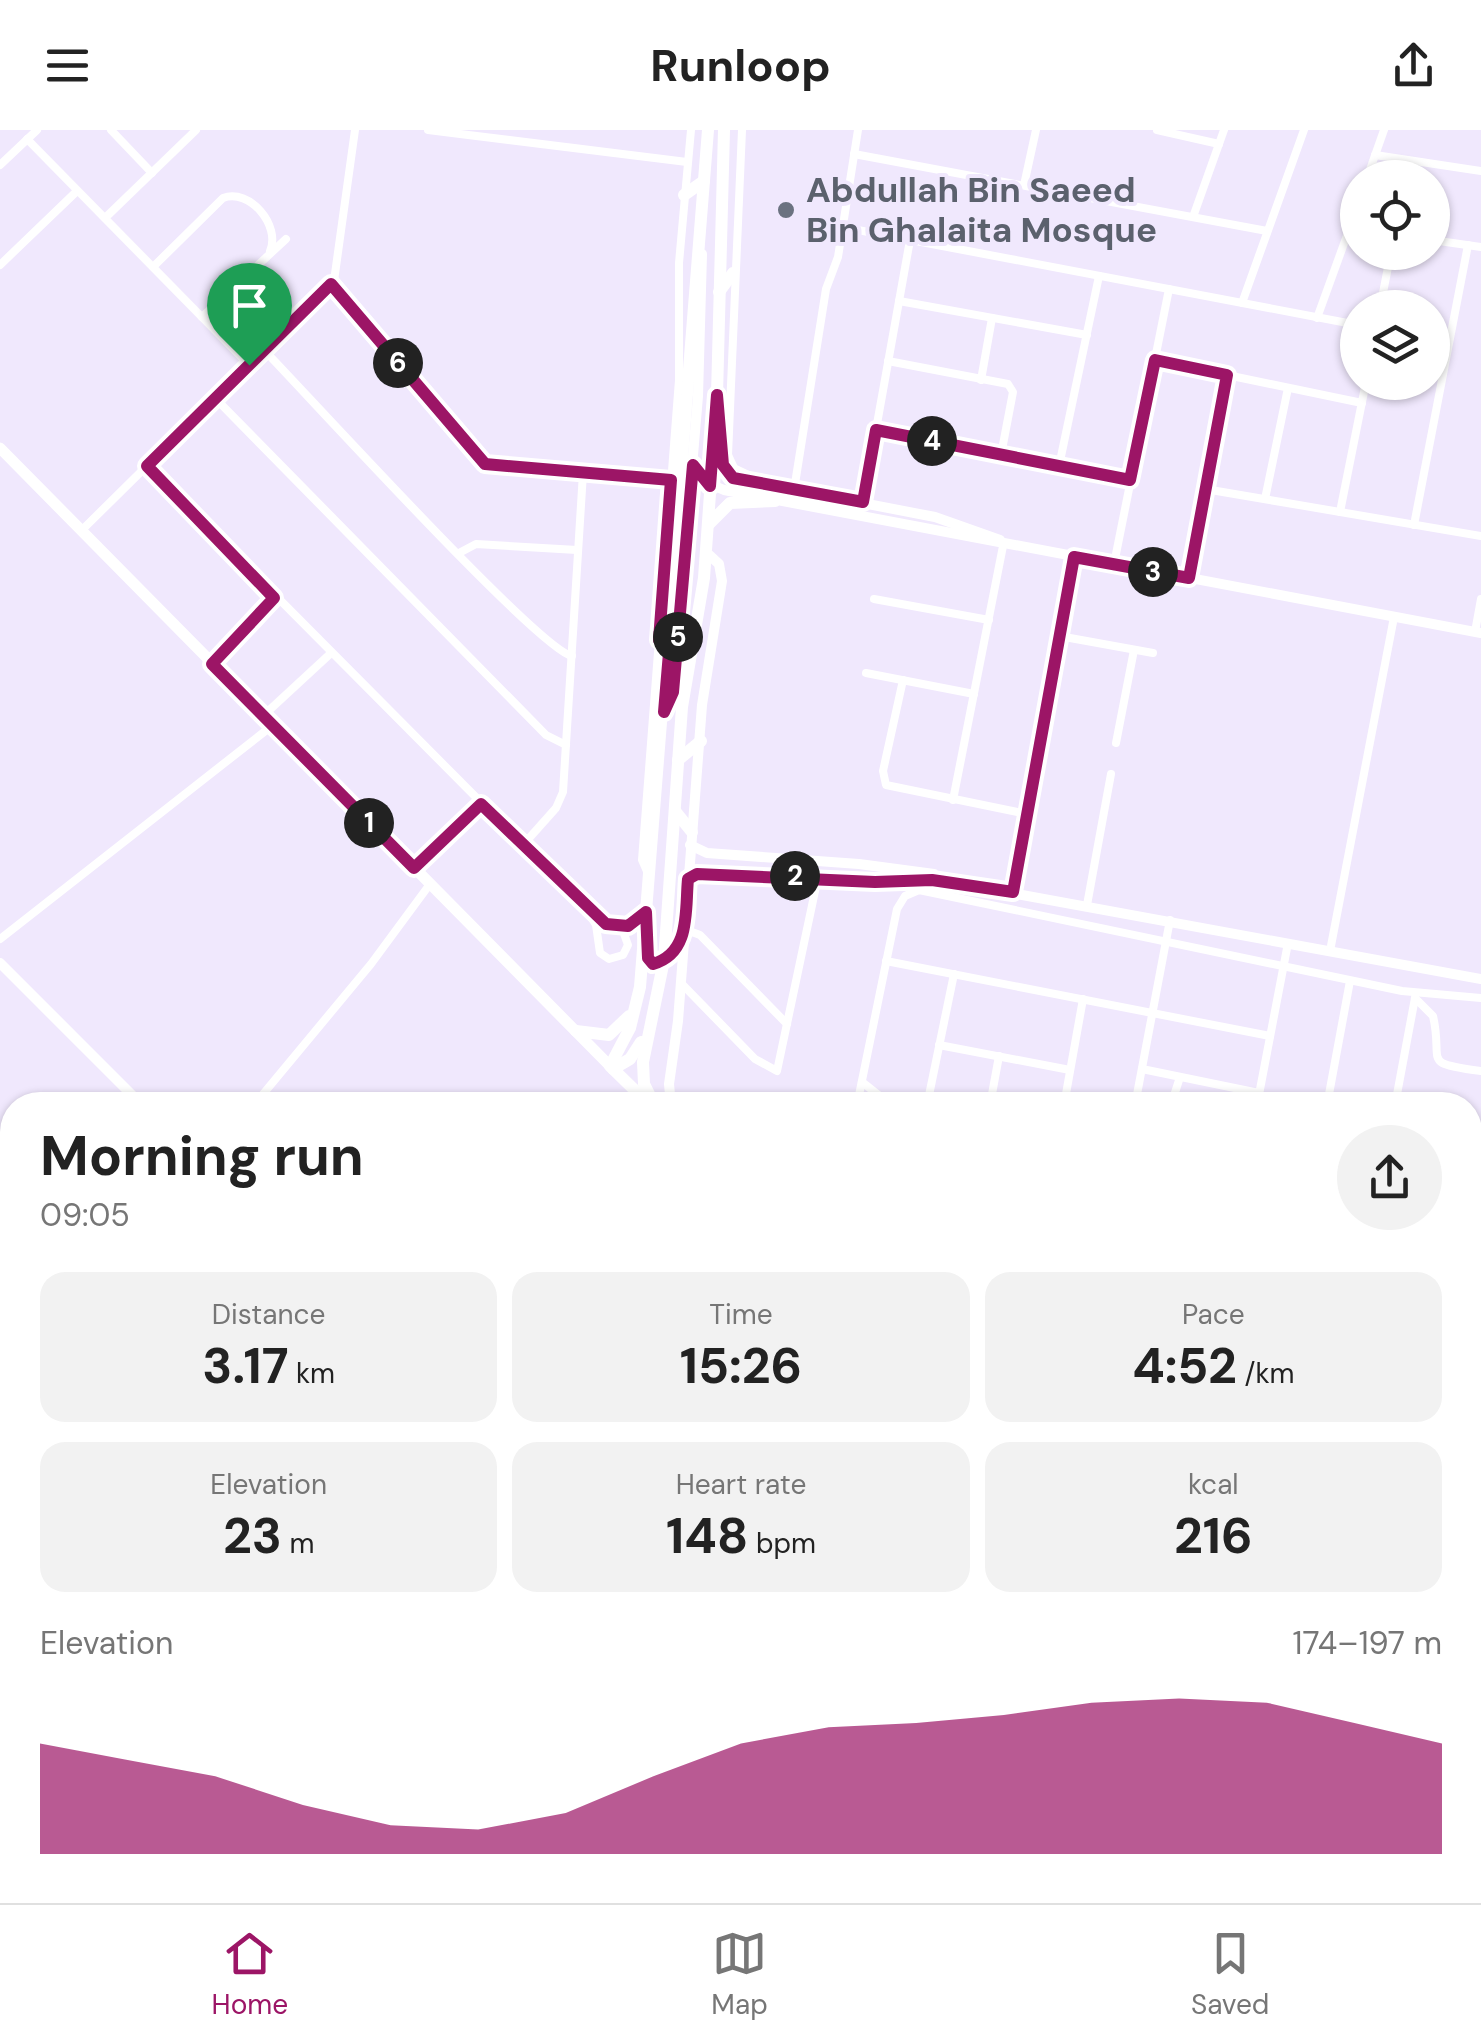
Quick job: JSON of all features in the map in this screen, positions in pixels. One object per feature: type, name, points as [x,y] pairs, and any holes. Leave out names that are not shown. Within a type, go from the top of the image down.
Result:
[{"type":"main road","points":[[611,1067],[637,1008],[664,712],[664,641],[708,130]]},
{"type":"main road","points":[[648,1092],[642,1070],[664,960],[684,687],[706,552],[717,395],[724,130]]},
{"type":"main road","points":[[684,195],[704,181]]},
{"type":"main road","points":[[717,294],[733,273]]},
{"type":"main road","points":[[678,307],[692,323]]},
{"type":"main road","points":[[0,448],[638,1092]]},
{"type":"main road","points":[[708,526],[730,502],[777,494]]},
{"type":"main road","points":[[678,760],[700,741]]},
{"type":"main road","points":[[675,812],[691,838]]},
{"type":"main road","points":[[646,918],[648,960],[664,960]]},
{"type":"main road","points":[[616,928],[646,918]]},
{"type":"main road","points":[[664,960],[684,936]]},
{"type":"main road","points":[[576,1031],[604,1036],[622,1026],[632,1007],[642,955]]},
{"type":"main road","points":[[611,1067],[634,1054],[657,998]]},
{"type":"street","points":[[0,165],[36,130]]},
{"type":"street","points":[[111,130],[152,173]]},
{"type":"street","points":[[105,218],[196,130]]},
{"type":"street","points":[[81,531],[331,284],[338,270],[356,130]]},
{"type":"street","points":[[428,130],[688,162]]},
{"type":"street","points":[[650,878],[642,860],[664,641],[680,364],[678,307],[691,130]]},
{"type":"street","points":[[742,130],[733,273],[729,460],[738,472],[777,494]]},
{"type":"street","points":[[794,490],[826,289],[837,263],[858,130]]},
{"type":"street","points":[[1024,186],[1036,130]]},
{"type":"street","points":[[1157,130],[1219,144]]},
{"type":"street","points":[[1193,217],[1224,130]]},
{"type":"street","points":[[1242,303],[1304,130]]},
{"type":"street","points":[[1374,160],[1384,130]]},
{"type":"street","points":[[27,140],[249,365]]},
{"type":"street","points":[[854,154],[1268,231]]},
{"type":"street","points":[[1376,155],[1481,171]]},
{"type":"street","points":[[0,265],[77,190]]},
{"type":"street","points":[[152,267],[230,195],[244,198],[267,221],[274,234],[270,251]]},
{"type":"street","points":[[842,227],[1340,322]]},
{"type":"street","points":[[664,712],[673,692],[693,465],[704,294],[699,238]]},
{"type":"street","points":[[202,317],[286,239]]},
{"type":"street","points":[[863,502],[910,240]]},
{"type":"street","points":[[1450,242],[1481,247]]},
{"type":"street","points":[[1414,525],[1468,245]]},
{"type":"street","points":[[1317,318],[1340,262]]},
{"type":"street","points":[[1059,466],[1099,276]]},
{"type":"street","points":[[331,284],[482,462],[492,467],[671,480]]},
{"type":"street","points":[[1114,564],[1169,289]]},
{"type":"street","points":[[899,300],[1086,335]]},
{"type":"street","points":[[981,380],[992,318]]},
{"type":"street","points":[[264,350],[554,648],[572,656]]},
{"type":"street","points":[[1155,360],[1362,403]]},
{"type":"street","points":[[888,361],[994,382],[1005,389],[1010,402],[1000,455]]},
{"type":"street","points":[[1189,578],[1227,375]]},
{"type":"street","points":[[1265,499],[1288,388]]},
{"type":"street","points":[[717,395],[727,472],[741,481],[777,494],[794,490],[947,520],[1045,551]]},
{"type":"street","points":[[215,398],[546,735],[566,745]]},
{"type":"street","points":[[1340,512],[1363,400]]},
{"type":"street","points":[[876,430],[1130,480]]},
{"type":"street","points":[[693,465],[710,486],[777,494],[1004,546],[1478,633],[1481,599]]},
{"type":"street","points":[[147,466],[578,901],[596,924],[598,949],[609,959],[623,955],[628,945],[625,934],[578,901]]},
{"type":"street","points":[[522,845],[562,798],[583,473]]},
{"type":"street","points":[[1206,489],[1481,536]]},
{"type":"street","points":[[459,553],[472,544],[577,550]]},
{"type":"street","points":[[954,800],[1004,546]]},
{"type":"street","points":[[670,1092],[704,687],[722,576],[718,564],[706,552]]},
{"type":"street","points":[[1013,892],[1074,557]]},
{"type":"street","points":[[212,664],[274,598]]},
{"type":"street","points":[[874,599],[989,620]]},
{"type":"street","points":[[1330,951],[1394,617]]},
{"type":"street","points":[[1059,636],[1153,653]]},
{"type":"street","points":[[1116,743],[1134,650]]},
{"type":"street","points":[[0,939],[268,720],[330,654]]},
{"type":"street","points":[[866,672],[974,694]]},
{"type":"street","points":[[903,680],[884,782],[892,789],[1027,814]]},
{"type":"street","points":[[1088,905],[1112,774]]},
{"type":"street","points":[[414,868],[481,804]]},
{"type":"street","points":[[691,838],[707,853],[890,867],[1481,980]]},
{"type":"street","points":[[750,857],[708,859],[704,864],[710,870],[750,875]]},
{"type":"street","points":[[688,879],[701,874],[750,875],[978,885]]},
{"type":"street","points":[[681,983],[755,1059],[778,1071],[818,878]]},
{"type":"street","points":[[265,1092],[372,964],[430,884]]},
{"type":"street","points":[[860,1092],[899,904],[909,893],[924,889],[1415,996],[1481,998]]},
{"type":"street","points":[[1138,1092],[1170,920]]},
{"type":"street","points":[[684,936],[692,932],[700,936],[787,1024]]},
{"type":"street","points":[[1142,1069],[1259,1092],[1288,943]]},
{"type":"street","points":[[886,961],[1270,1036]]},
{"type":"street","points":[[0,963],[129,1092]]},
{"type":"street","points":[[930,1092],[954,974]]},
{"type":"street","points":[[1329,1092],[1350,981]]},
{"type":"street","points":[[1415,996],[1433,1016],[1438,1061],[1481,1072]]},
{"type":"street","points":[[1397,1092],[1415,996]]},
{"type":"street","points":[[1066,1092],[1082,999]]},
{"type":"street","points":[[939,1044],[1070,1070]]},
{"type":"street","points":[[992,1092],[999,1056]]},
{"type":"street","points":[[1175,1092],[1180,1076]]},
{"type":"street","points":[[862,1082],[873,1092]]},
{"type":"place","name":"Abdullah Bin Saeed Bin Ghalaita Mosque","points":[[786,210]]},
{"type":"route","points":[[331,284],[485,464],[671,480],[659,640],[670,641],[664,712],[673,692],[693,465],[702,481],[710,486],[717,395],[723,424],[723,465],[733,478],[863,502],[876,430],[1130,480],[1155,360],[1227,375],[1189,578],[1074,557],[1013,892],[932,880],[875,882],[697,874],[688,879],[684,936],[664,960],[653,964],[648,958],[646,912],[628,926],[616,928],[606,924],[481,804],[414,868],[212,664],[274,598],[147,466],[249,365],[331,284]]}]
